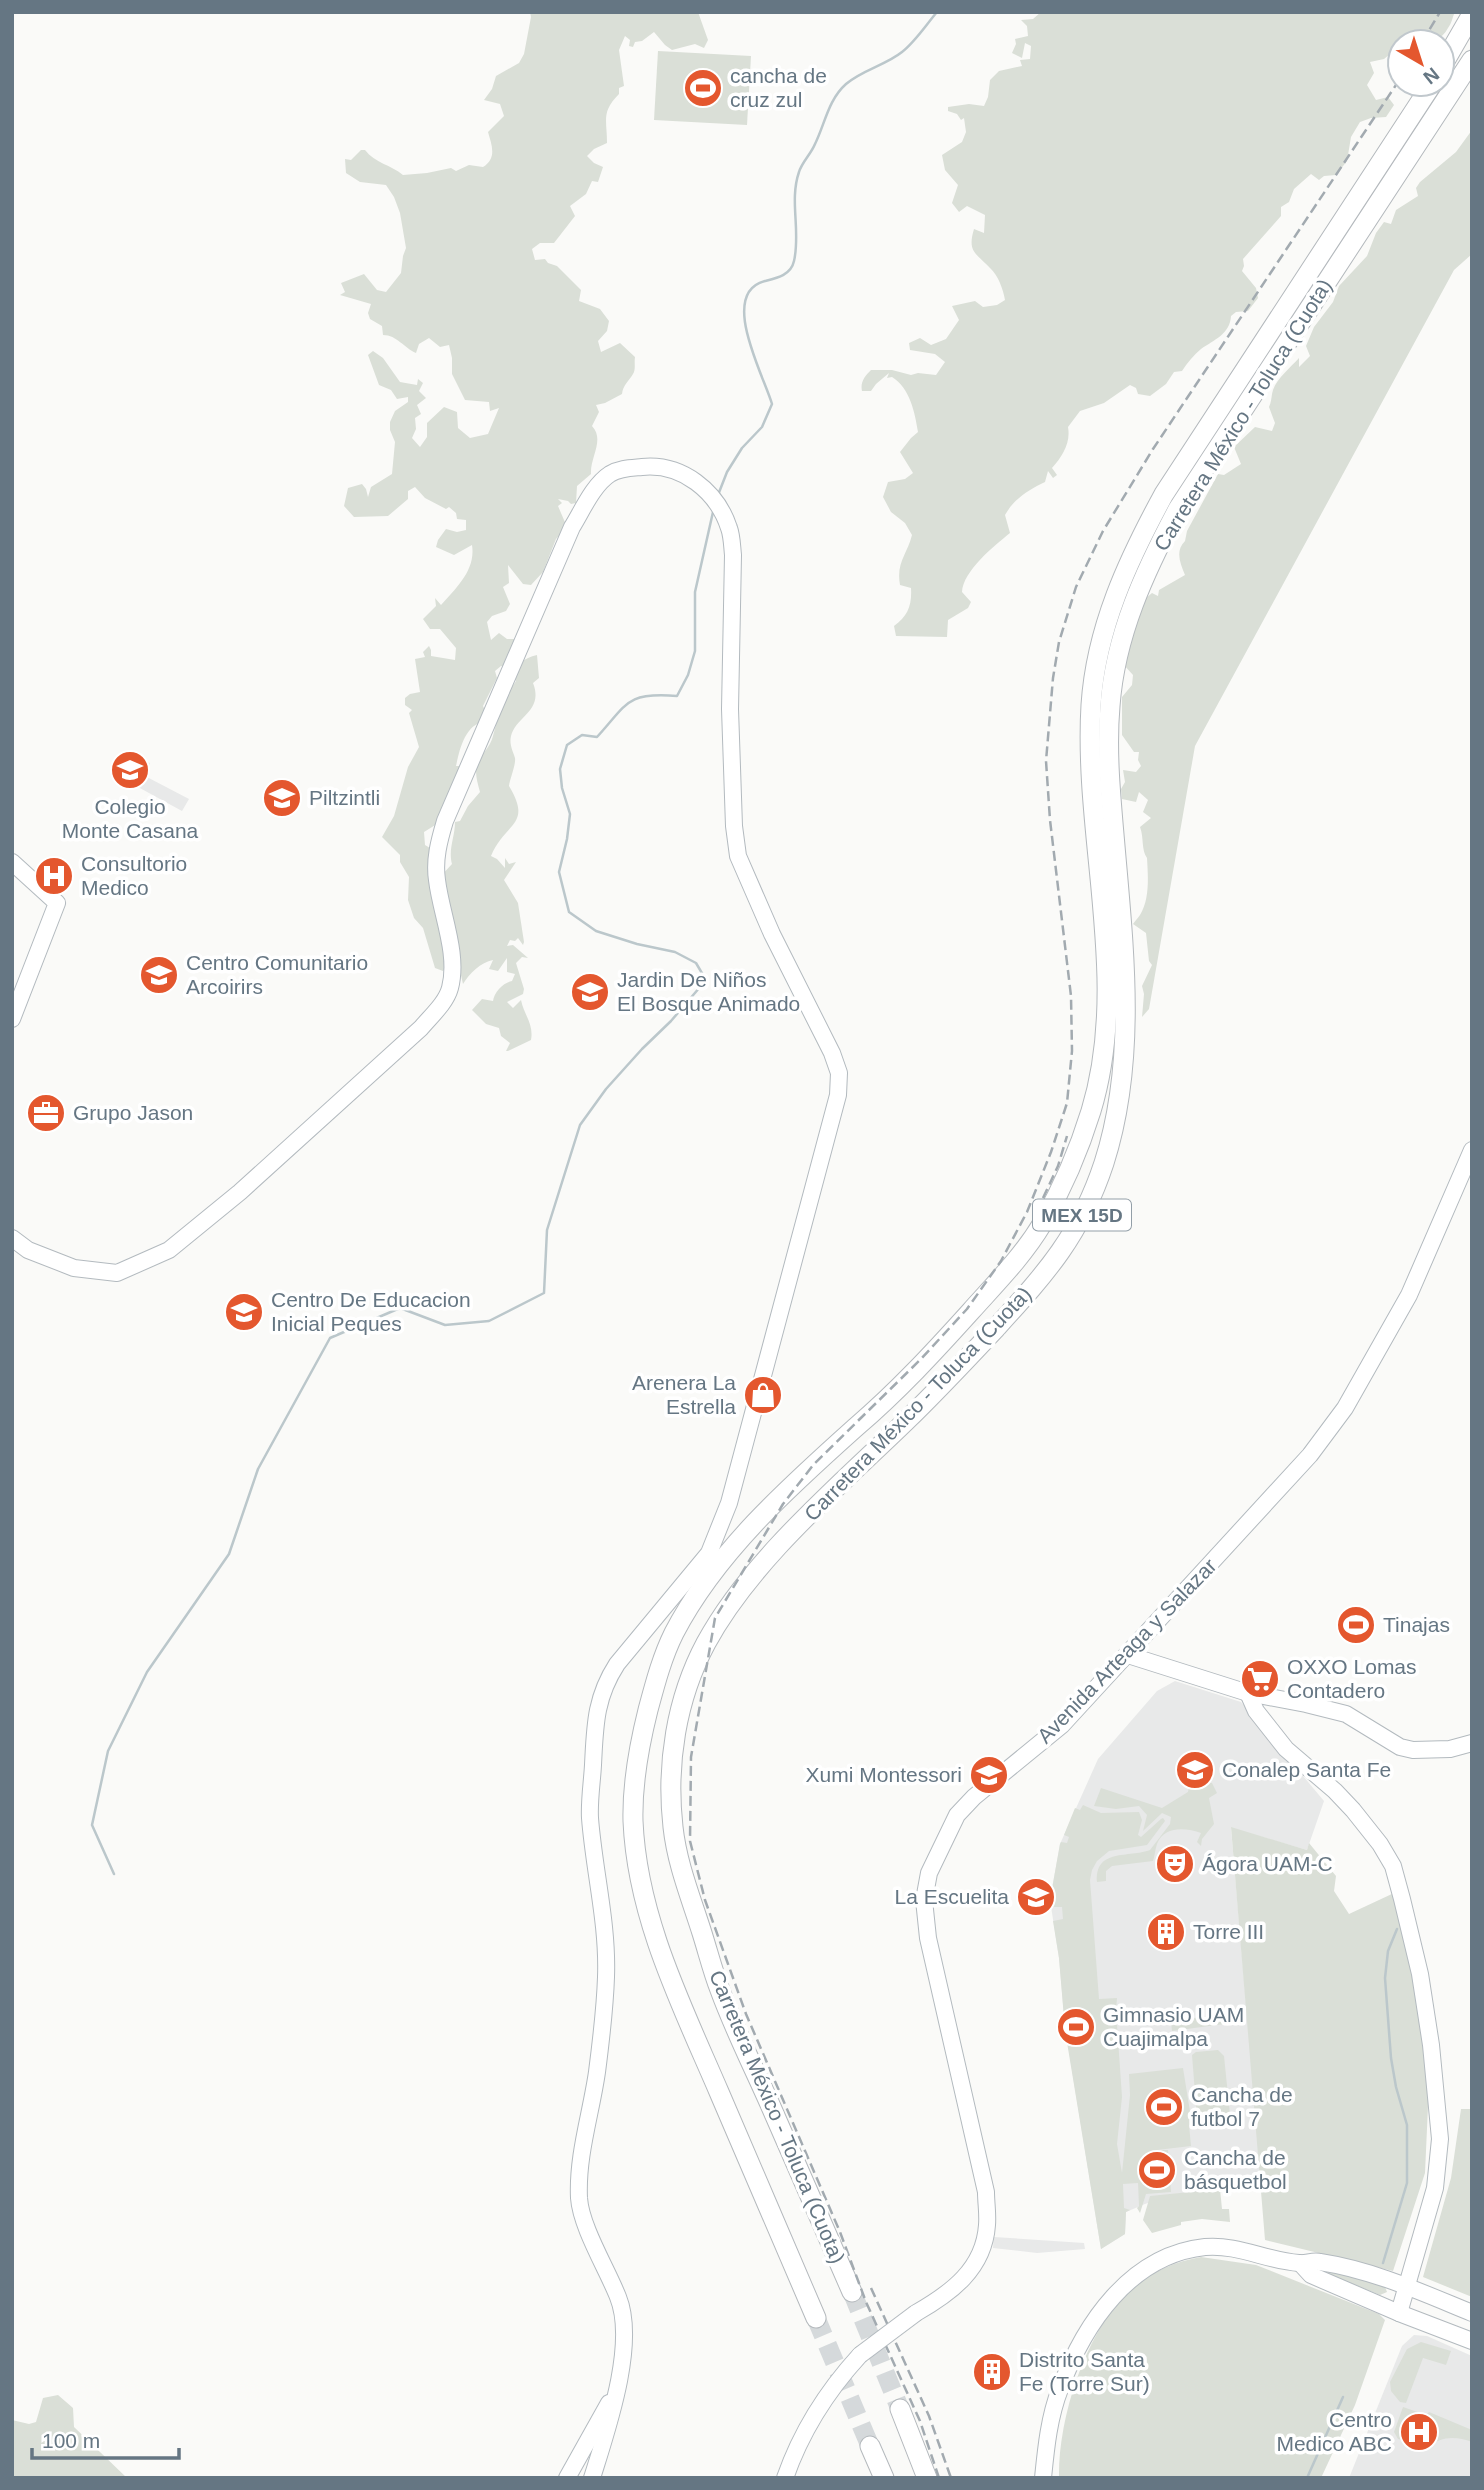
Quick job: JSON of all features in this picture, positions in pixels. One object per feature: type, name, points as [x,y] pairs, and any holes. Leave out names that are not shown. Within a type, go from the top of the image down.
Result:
[{"type":"highway","points":[[1456,42],[1472,14]]},
{"type":"highway","name":"Carretera México - Toluca (Cuota)","points":[[852,2292],[720,1990],[679,1865],[673,1830],[671,1787],[673,1752],[681,1707],[705,1644],[718,1622],[762,1564],[950,1379],[1045,1275],[1078,1224],[1105,1159],[1117,1105],[1126,1020],[1123,931],[1109,760],[1110,703],[1119,650],[1133,603],[1178,509],[1472,60]]},
{"type":"highway","name":"Carretera México - Toluca (Cuota)","points":[[816,2318],[675,1988],[644,1897],[636,1858],[633,1817],[641,1740],[654,1688],[672,1637],[712,1575],[750,1529],[912,1375],[998,1282],[1035,1233],[1062,1185],[1085,1128],[1097,1088],[1107,1016],[1104,931],[1090,754],[1092,699],[1099,655],[1115,596],[1136,545],[1164,494],[1423,98]]},
{"type":"highway","points":[[900,2409],[927,2478]]},
{"type":"highway","points":[[870,2446],[884,2478]]},
{"type":"street","points":[[12,1238],[28,1250],[74,1268],[117,1273],[169,1250],[240,1192],[421,1028],[442,1003],[449,990],[452,972],[437,878],[437,849],[456,795],[572,527],[595,491],[609,475],[623,469],[652,466],[673,470],[689,477],[705,490],[720,507],[730,530],[733,555],[730,709],[734,826],[738,856],[772,934],[832,1053],[839,1073],[838,1095],[729,1503],[709,1553],[617,1664],[605,1683],[598,1706],[593,1735],[590,1817],[604,1918],[606,1976],[597,2071],[579,2167],[579,2202],[621,2308],[625,2350],[592,2478]]},
{"type":"street","points":[[12,862],[57,903],[12,1019]]},
{"type":"street","name":"Avenida Arteaga y Salazar","points":[[785,2478],[806,2430],[834,2385],[860,2355],[916,2313],[954,2289],[972,2270],[981,2251],[987,2226],[986,2192],[928,1938],[924,1899],[929,1874],[957,1815],[974,1797],[1062,1725],[1288,1482],[1345,1408],[1409,1295],[1472,1150]]},
{"type":"street","points":[[1128,1655],[1248,1693],[1306,1703],[1346,1714],[1400,1747],[1413,1750],[1450,1749],[1472,1743]]},
{"type":"street","points":[[1248,1693],[1256,1711],[1286,1749],[1335,1791],[1380,1844],[1393,1866],[1402,1899],[1420,1974],[1431,2045],[1440,2139],[1435,2188],[1399,2313]]},
{"type":"street","points":[[1043,2478],[1048,2435],[1059,2390],[1100,2311],[1137,2274],[1157,2260],[1170,2255],[1205,2247],[1237,2249],[1300,2263],[1317,2261],[1377,2276],[1472,2313]]},
{"type":"street","points":[[1300,2263],[1311,2275],[1472,2341]]},
{"type":"street","points":[[569,2477],[614,2395]]},
{"type":"shaded area","points":[[530,12],[698,12],[708,40],[704,48],[695,44],[672,50],[654,32],[642,41],[635,42],[633,47],[629,46],[630,40],[625,36],[619,50],[624,86],[619,88],[619,94],[607,111],[607,143],[587,156],[603,167],[598,182],[592,181],[586,194],[570,206],[575,216],[554,243],[540,243],[532,249],[535,260],[545,259],[557,266],[581,290],[579,301],[600,309],[609,321],[607,331],[598,341],[601,352],[620,343],[635,357],[635,368],[622,394],[596,405],[599,412],[592,426],[596,431],[597,443],[591,474],[577,486],[576,503],[558,499],[562,503],[558,506],[567,527],[556,539],[543,572],[531,585],[523,584],[508,565],[509,583],[503,587],[510,604],[506,611],[492,616],[487,622],[491,640],[499,633],[507,639],[515,639],[516,646],[506,667],[501,666],[495,671],[497,678],[483,706],[487,715],[485,721],[478,723],[468,732],[462,745],[456,766],[464,766],[453,814],[424,832],[425,845],[435,851],[439,878],[452,864],[455,822],[460,821],[480,792],[476,776],[477,766],[491,741],[502,707],[516,681],[516,669],[524,660],[537,655],[539,678],[533,683],[535,700],[511,736],[515,761],[509,786],[516,799],[518,817],[491,856],[505,868],[505,858],[509,864],[516,862],[504,880],[518,903],[524,942],[523,945],[518,938],[515,941],[510,940],[507,946],[513,945],[528,958],[522,957],[516,963],[523,994],[507,1002],[513,1008],[521,1000],[530,1024],[531,1040],[506,1051],[510,1043],[501,1036],[499,1028],[486,1024],[472,1010],[482,999],[493,1001],[500,988],[512,981],[515,974],[507,972],[507,958],[498,971],[489,969],[493,960],[484,963],[463,984],[460,971],[451,959],[443,971],[435,968],[423,928],[414,918],[408,900],[409,877],[400,862],[400,855],[382,837],[394,816],[408,767],[419,747],[409,713],[412,710],[405,705],[405,698],[420,692],[415,659],[425,657],[423,652],[429,646],[431,656],[455,660],[456,648],[440,629],[430,629],[423,619],[436,606],[435,598],[441,605],[468,570],[472,545],[454,555],[436,547],[446,529],[457,532],[466,530],[466,520],[457,519],[456,513],[449,507],[446,509],[425,498],[415,487],[408,491],[408,499],[388,516],[354,517],[344,506],[348,488],[362,484],[368,497],[371,487],[392,474],[395,442],[390,422],[395,411],[408,402],[408,397],[397,399],[391,390],[379,385],[368,355],[373,351],[383,358],[400,382],[417,385],[418,379],[423,383],[419,391],[426,398],[417,405],[421,414],[415,418],[416,429],[412,438],[420,447],[427,437],[427,423],[444,407],[457,412],[458,428],[470,438],[488,434],[499,408],[490,411],[489,402],[465,400],[452,374],[449,345],[440,347],[429,338],[419,344],[416,353],[392,337],[383,335],[382,326],[370,319],[368,313],[371,304],[340,295],[345,292],[341,283],[364,274],[377,290],[386,292],[401,273],[406,248],[400,213],[386,185],[360,182],[346,173],[345,159],[351,160],[361,150],[365,150],[373,158],[403,175],[451,168],[456,171],[469,165],[483,167],[492,156],[488,132],[504,116],[500,104],[484,100],[492,89],[496,76],[519,63],[524,54]]},
{"type":"shaded area","points":[[1041,12],[1455,12],[1448,28],[1386,28],[1386,57],[1370,62],[1374,73],[1367,85],[1376,100],[1389,98],[1394,105],[1386,117],[1360,122],[1351,137],[1347,161],[1336,175],[1324,176],[1319,180],[1311,174],[1294,189],[1289,202],[1281,207],[1281,216],[1243,259],[1242,271],[1256,288],[1258,298],[1248,311],[1236,312],[1231,316],[1224,332],[1198,351],[1182,371],[1174,372],[1166,384],[1150,396],[1138,394],[1136,388],[1130,385],[1104,403],[1080,411],[1068,427],[1065,449],[1052,468],[1057,475],[1053,478],[1048,471],[1045,482],[1013,504],[1005,515],[1010,533],[980,560],[968,576],[962,592],[971,602],[968,608],[948,620],[947,637],[896,636],[894,626],[906,614],[911,600],[911,588],[900,585],[899,577],[912,535],[905,523],[891,512],[883,497],[888,482],[905,479],[913,473],[900,452],[918,432],[907,394],[892,377],[887,378],[889,373],[871,391],[862,391],[862,385],[871,370],[936,375],[945,362],[935,354],[910,350],[909,343],[920,338],[931,345],[946,339],[959,320],[952,306],[975,301],[983,307],[997,305],[1005,300],[995,274],[972,247],[974,229],[984,233],[985,215],[967,206],[959,212],[952,203],[958,185],[945,170],[942,155],[962,142],[966,132],[964,118],[961,120],[957,114],[948,111],[948,107],[969,104],[984,106],[990,80],[999,71],[1022,66],[1020,60],[1030,59],[1031,46],[1025,43],[1022,58],[1012,53],[1015,39],[1028,36],[1027,26],[1021,20],[1033,19]]},
{"type":"shaded area","name":"cancha de cruz zul","points":[[658,51],[751,56],[747,125],[654,120]]},
{"type":"shaded area","points":[[1472,130],[1472,254],[1454,270],[1195,746],[1149,1009],[1142,1017],[1142,986],[1152,965],[1149,961],[1146,933],[1133,924],[1143,909],[1148,887],[1147,858],[1140,827],[1151,818],[1143,812],[1148,800],[1139,792],[1136,802],[1122,799],[1121,789],[1125,782],[1123,770],[1136,772],[1141,766],[1138,760],[1139,752],[1134,752],[1122,735],[1122,697],[1132,685],[1133,675],[1123,664],[1127,642],[1146,598],[1152,593],[1158,596],[1159,590],[1185,575],[1180,562],[1180,549],[1218,474],[1224,475],[1241,464],[1234,447],[1255,427],[1272,431],[1275,423],[1269,407],[1272,392],[1281,377],[1299,358],[1299,367],[1310,356],[1306,346],[1314,327],[1333,302],[1339,286],[1367,256],[1376,233],[1384,222],[1391,224],[1396,210],[1418,196],[1416,188],[1420,182],[1456,152]]},
{"type":"shaded area","points":[[137,757],[150,763],[145,776],[189,799],[182,811],[127,781]]},
{"type":"shaded area","points":[[1175,1681],[1241,1702],[1324,1801],[1307,1850],[1231,1828],[1262,2189],[1165,2197],[1145,2204],[1126,2212],[1125,2234],[1101,2249],[1065,2027],[1059,1958],[1050,1900],[1060,1844],[1098,1759],[1157,1691]]},
{"type":"shaded area","points":[[1190,1781],[1212,1783],[1217,1793],[1209,1798],[1214,1824],[1202,1839],[1201,1846],[1197,1842],[1201,1833],[1183,1829],[1170,1831],[1160,1838],[1153,1861],[1112,1866],[1106,1871],[1106,1881],[1097,1882],[1101,1864],[1107,1859],[1150,1850],[1170,1824],[1171,1817],[1162,1813],[1143,1831],[1147,1815],[1139,1806],[1116,1809],[1094,1806],[1101,1788],[1162,1808],[1188,1792]]},
{"type":"shaded area","points":[[1083,1805],[1101,1813],[1139,1812],[1142,1820],[1138,1835],[1141,1837],[1161,1819],[1165,1821],[1147,1845],[1109,1851],[1097,1861],[1090,1880],[1099,1999],[1117,1998],[1122,2097],[1117,2144],[1122,2173],[1130,2095],[1129,2074],[1183,2068],[1192,2124],[1189,2125],[1191,2146],[1157,2150],[1168,2150],[1171,2192],[1146,2194],[1140,2213],[1137,2208],[1138,2183],[1123,2184],[1124,2208],[1130,2210],[1126,2212],[1125,2234],[1101,2249],[1065,2030],[1053,1921],[1063,1919],[1062,1907],[1051,1907],[1050,1900],[1060,1844],[1067,1843],[1069,1837],[1064,1835],[1075,1808],[1080,1810]]},
{"type":"shaded area","points":[[1231,1827],[1307,1850],[1309,1843],[1336,1876],[1334,1891],[1349,1914],[1394,1893],[1415,1988],[1429,2084],[1425,2173],[1393,2271],[1265,2240]]},
{"type":"shaded area","points":[[1214,2016],[1224,2024],[1172,2031],[1171,2021]]},
{"type":"shaded area","points":[[1218,2050],[1224,2056],[1230,2115],[1225,2122],[1203,2125],[1197,2119],[1192,2055],[1196,2052]]},
{"type":"shaded area","points":[[1461,2109],[1472,2109],[1472,2297],[1423,2277],[1451,2178]]},
{"type":"shaded area","points":[[1220,2189],[1222,2209],[1229,2209],[1230,2222],[1202,2219],[1181,2222],[1181,2225],[1152,2233],[1143,2220],[1150,2196]]},
{"type":"shaded area","points":[[994,2237],[1084,2243],[1085,2249],[1037,2253],[993,2248]]},
{"type":"shaded area","points":[[1201,2257],[1256,2265],[1379,2314],[1385,2320],[1355,2405],[1321,2478],[1059,2478],[1063,2431],[1069,2406],[1076,2380],[1097,2333],[1125,2295],[1150,2275],[1180,2262]]},
{"type":"shaded area","points":[[1311,2267],[1369,2281],[1385,2287],[1387,2292],[1380,2295]]},
{"type":"shaded area","name":"Centro Medico ABC","points":[[1414,2335],[1427,2336],[1472,2356],[1472,2478],[1349,2478],[1402,2346]]},
{"type":"shaded area","points":[[1421,2342],[1451,2351],[1446,2365],[1423,2358],[1406,2403],[1400,2402],[1391,2391],[1390,2382],[1407,2349]]},
{"type":"shaded area","points":[[58,2395],[73,2408],[74,2427],[127,2478],[12,2478],[12,2420],[29,2424],[36,2422],[43,2398]]},
{"type":"shaded area","points":[[1403,2407],[1426,2415],[1429,2412],[1472,2430],[1472,2442],[1449,2438],[1428,2447],[1398,2439],[1394,2432]]},
{"type":"waterway","points":[[718,495],[727,472],[742,448],[762,427],[772,404],[748,337],[744,318],[745,301],[751,289],[783,275],[792,266],[796,250],[795,194],[800,168],[813,148],[840,90],[852,79],[902,52],[937,12]]},
{"type":"waterway","points":[[114,1874],[92,1825],[108,1751],[147,1672],[229,1554],[258,1469],[330,1338],[400,1308],[445,1325],[489,1321],[544,1293],[547,1230],[580,1125],[606,1089],[706,980],[696,963],[675,952],[596,931],[569,912],[559,872],[570,814],[562,788],[560,769],[567,745],[582,735],[597,737],[629,702],[647,696],[677,696],[688,675],[695,651],[695,592],[713,512]]},
{"type":"waterway","points":[[1383,2263],[1407,2183],[1407,2125],[1391,2058],[1385,1978],[1388,1951],[1397,1929]]},
{"type":"waterway","points":[[1307,2478],[1343,2397]]},
{"type":"tunnel","points":[[852,2292],[900,2409]]},
{"type":"tunnel","points":[[816,2318],[870,2446]]},
{"type":"railway","points":[[1430,28],[1440,12]]},
{"type":"railway","points":[[939,2478],[920,2421],[866,2302],[840,2232],[746,2014],[705,1900],[690,1841],[691,1757],[715,1618],[783,1504],[814,1464],[921,1359],[967,1309],[1001,1261],[1027,1212],[1067,1103],[1072,1051],[1071,996],[1050,820],[1046,761],[1059,642],[1076,587],[1103,531],[1153,449],[1387,98]]},
{"type":"railway","points":[[1043,1198],[1058,1166],[1067,1136]]},
{"type":"railway","points":[[871,2288],[929,2416],[951,2478]]},
{"type":"place","name":"cancha de cruz zul","points":[[703,88]]},
{"type":"place","name":"Colegio Monte Casana","points":[[130,770]]},
{"type":"place","name":"Piltzintli","points":[[282,798]]},
{"type":"place","name":"Consultorio Medico","points":[[54,876]]},
{"type":"place","name":"Centro Comunitario Arcoirirs","points":[[159,975]]},
{"type":"place","name":"Jardin De Niños El Bosque Animado","points":[[590,992]]},
{"type":"place","name":"Grupo Jason","points":[[46,1113]]},
{"type":"place","name":"Centro De Educacion Inicial Peques","points":[[244,1312]]},
{"type":"place","name":"Arenera La Estrella","points":[[763,1395]]},
{"type":"place","name":"Tinajas","points":[[1356,1625]]},
{"type":"place","name":"OXXO Lomas Contadero","points":[[1260,1679]]},
{"type":"place","name":"Conalep Santa Fe","points":[[1195,1770]]},
{"type":"place","name":"Xumi Montessori","points":[[989,1775]]},
{"type":"place","name":"Ágora UAM-C","points":[[1175,1864]]},
{"type":"place","name":"La Escuelita","points":[[1036,1897]]},
{"type":"place","name":"Torre III","points":[[1166,1932]]},
{"type":"place","name":"Gimnasio UAM Cuajimalpa","points":[[1076,2027]]},
{"type":"place","name":"Cancha de futbol 7","points":[[1164,2107]]},
{"type":"place","name":"Cancha de básquetbol","points":[[1157,2170]]},
{"type":"place","name":"Distrito Santa Fe (Torre Sur)","points":[[992,2372]]},
{"type":"place","name":"Centro Medico ABC","points":[[1419,2432]]}]
